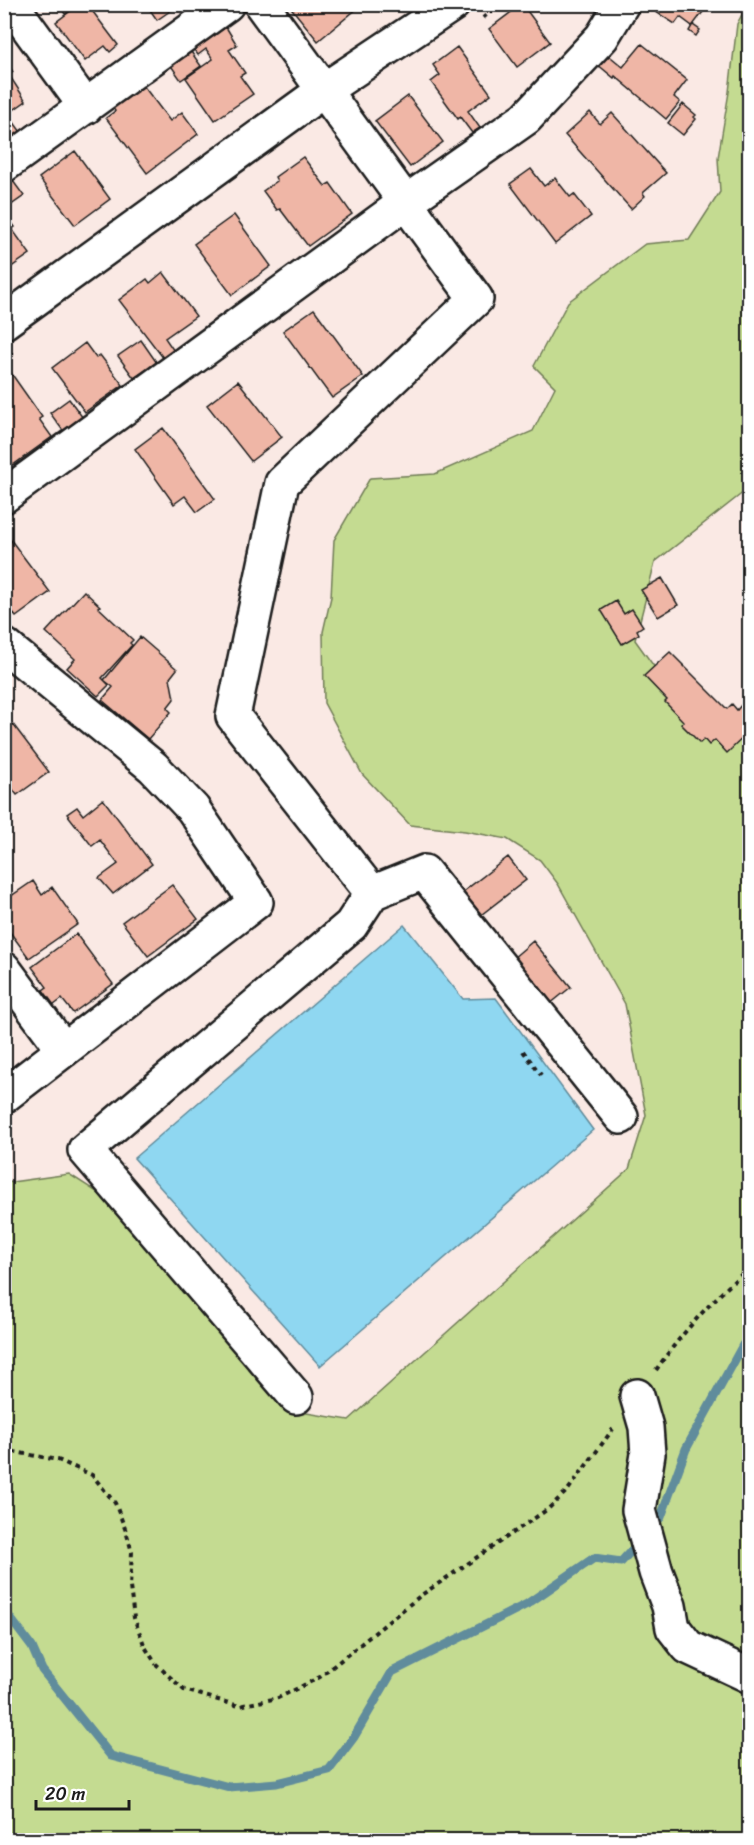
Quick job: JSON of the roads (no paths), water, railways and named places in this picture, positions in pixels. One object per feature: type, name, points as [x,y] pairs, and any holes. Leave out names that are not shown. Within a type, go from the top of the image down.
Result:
[{"type":"street","points":[[11,4],[86,107]]},
{"type":"street","points":[[4,165],[227,4]]},
{"type":"street","points":[[261,4],[476,299],[282,483],[234,716],[372,893]]},
{"type":"street","points":[[4,322],[324,90],[453,4]]},
{"type":"street","points":[[4,496],[406,202],[526,118],[602,37],[622,4]]},
{"type":"street","points":[[4,645],[153,767],[193,809],[256,902],[4,1096]]},
{"type":"street","points":[[296,1396],[85,1150],[351,925],[372,893],[424,872],[621,1117]]},
{"type":"street","points":[[4,969],[64,1050]]},
{"type":"street","points":[[637,1396],[646,1427],[648,1454],[639,1510],[656,1572],[669,1606],[673,1628],[688,1647],[750,1676]]},
{"type":"water","points":[[404,925],[463,999],[496,998],[593,1130],[320,1366],[134,1158]]},
{"type":"waterway","points":[[652,1527],[661,1517],[686,1449],[743,1345],[750,1339]]},
{"type":"waterway","points":[[4,1610],[32,1647],[42,1670],[111,1756],[229,1787],[277,1783],[329,1770],[354,1737],[392,1672],[527,1604],[594,1558],[621,1562],[641,1540]]}]
